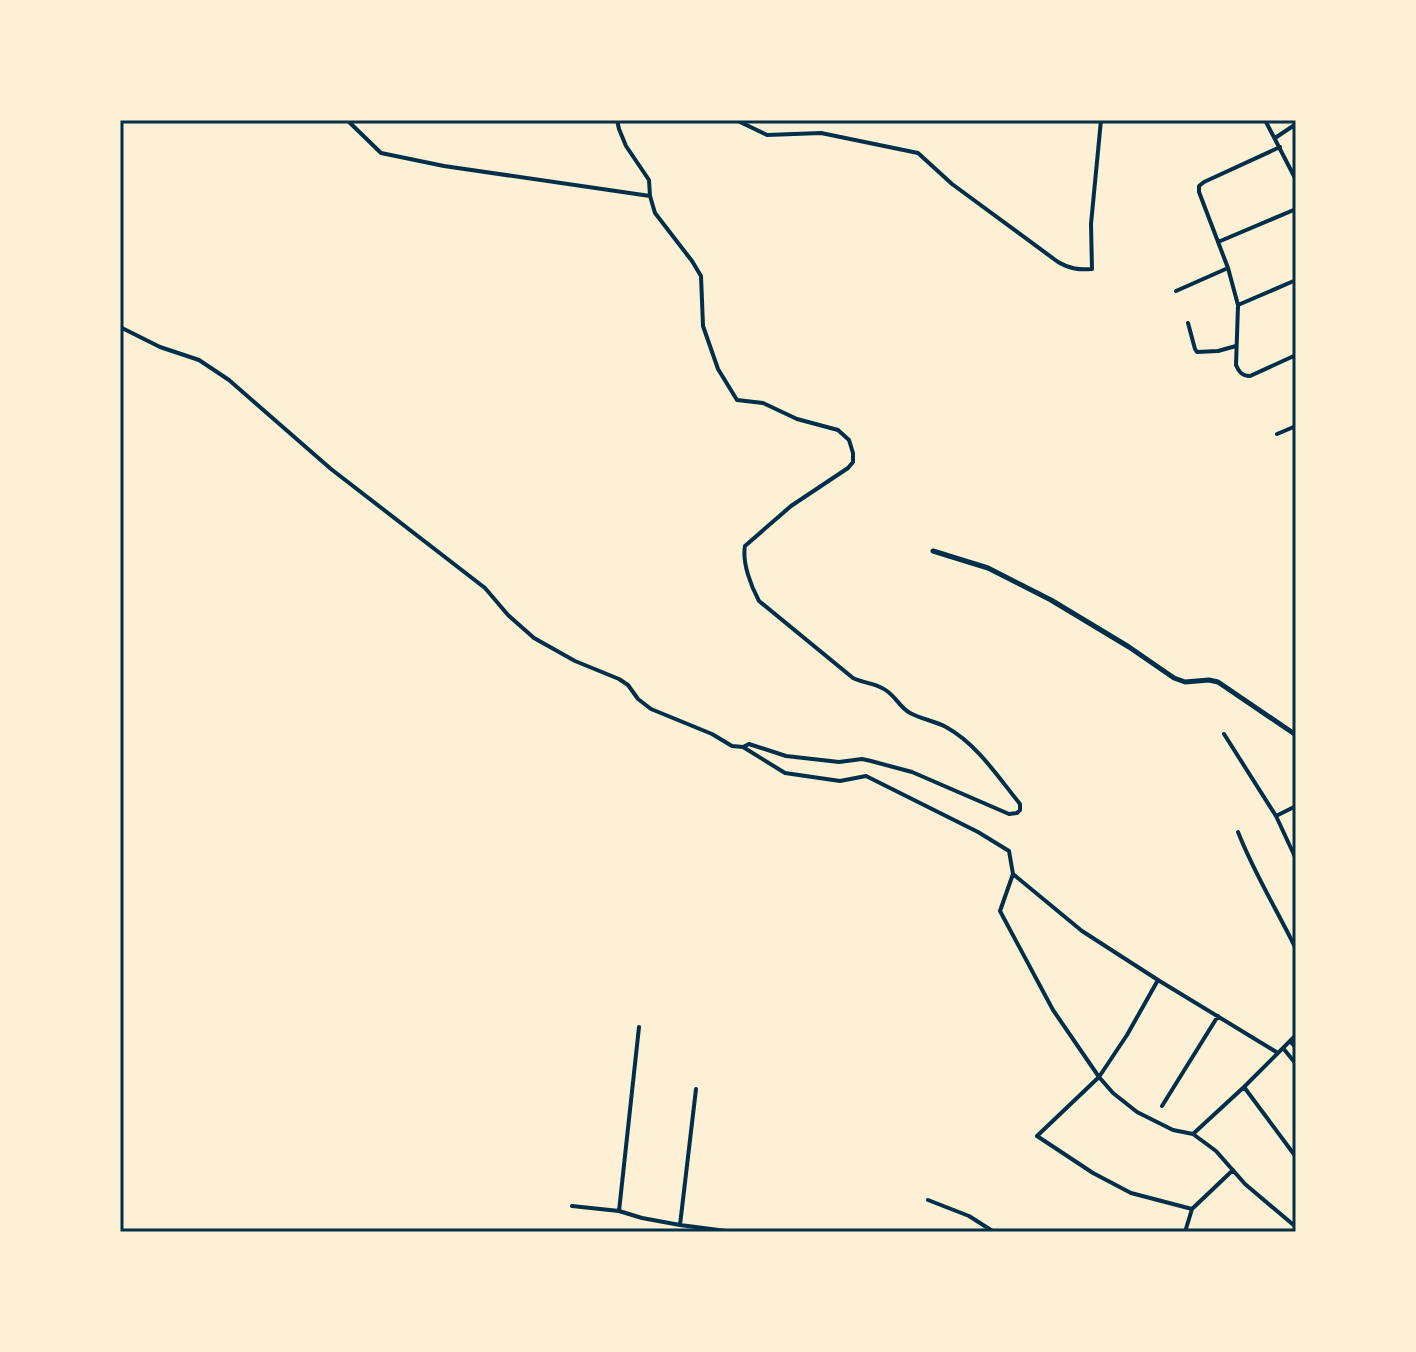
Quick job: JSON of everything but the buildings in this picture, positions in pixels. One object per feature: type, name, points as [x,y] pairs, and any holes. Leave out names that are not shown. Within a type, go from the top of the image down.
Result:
[{"type":"street","points":[[347,120],[381,153],[444,166],[650,196]]},
{"type":"street","points":[[617,120],[626,146],[649,180],[655,213],[701,276],[703,326],[718,369],[737,400],[763,403],[797,419],[838,430],[849,440],[853,453],[853,462],[848,468],[791,506],[745,546],[744,557],[759,601],[853,678],[880,686],[910,713],[944,726],[964,739],[1020,804],[1020,810],[1009,814],[912,772],[871,761],[839,762],[786,756],[749,744],[743,747]]},
{"type":"street","points":[[736,120],[767,135],[821,133],[918,153],[952,184],[1000,220],[1058,262],[1077,270],[1092,269],[1091,224],[1101,120]]},
{"type":"street","points":[[1265,120],[1296,180]]},
{"type":"street","points":[[1275,138],[1295,126]]},
{"type":"street","points":[[1280,147],[1200,184],[1199,192],[1228,268],[1238,305],[1236,365],[1239,372],[1250,376],[1296,355]]},
{"type":"street","points":[[1218,242],[1296,209]]},
{"type":"street","points":[[1176,291],[1228,268]]},
{"type":"street","points":[[1238,305],[1296,280]]},
{"type":"street","points":[[1188,323],[1197,352],[1236,346]]},
{"type":"street","points":[[120,327],[160,347],[199,360],[229,380],[331,469],[485,588],[524,631],[575,661],[619,679],[651,709],[712,734],[732,746],[743,747],[785,773],[840,781],[866,776],[978,832],[1009,851],[1013,874],[1000,911],[1051,1007],[1099,1077],[1137,1112],[1173,1130],[1193,1134],[1216,1151],[1245,1184],[1296,1227]]},
{"type":"street","points":[[1277,434],[1296,426]]},
{"type":"street","points":[[933,551],[988,568],[1051,600],[1174,678],[1185,682],[1218,682],[1296,735]]},
{"type":"street","points":[[1224,734],[1276,816],[1296,859]]},
{"type":"street","points":[[1276,816],[1296,806]]},
{"type":"street","points":[[1238,832],[1296,949]]},
{"type":"street","points":[[1013,874],[1082,931],[1278,1053]]},
{"type":"street","points":[[1158,980],[1099,1077],[1037,1136],[1093,1173],[1131,1193],[1192,1209]]},
{"type":"street","points":[[1162,1106],[1218,1016]]},
{"type":"street","points":[[619,1211],[639,1027]]},
{"type":"street","points":[[1193,1134],[1296,1035]]},
{"type":"street","points":[[1290,1041],[1296,1048]]},
{"type":"street","points":[[1283,1048],[1296,1064]]},
{"type":"street","points":[[1244,1087],[1296,1157]]},
{"type":"street","points":[[680,1225],[696,1089]]},
{"type":"street","points":[[1185,1232],[1192,1209],[1233,1170]]},
{"type":"street","points":[[928,1200],[969,1216],[994,1232]]},
{"type":"street","points":[[572,1206],[619,1211],[693,1229],[734,1232]]}]
